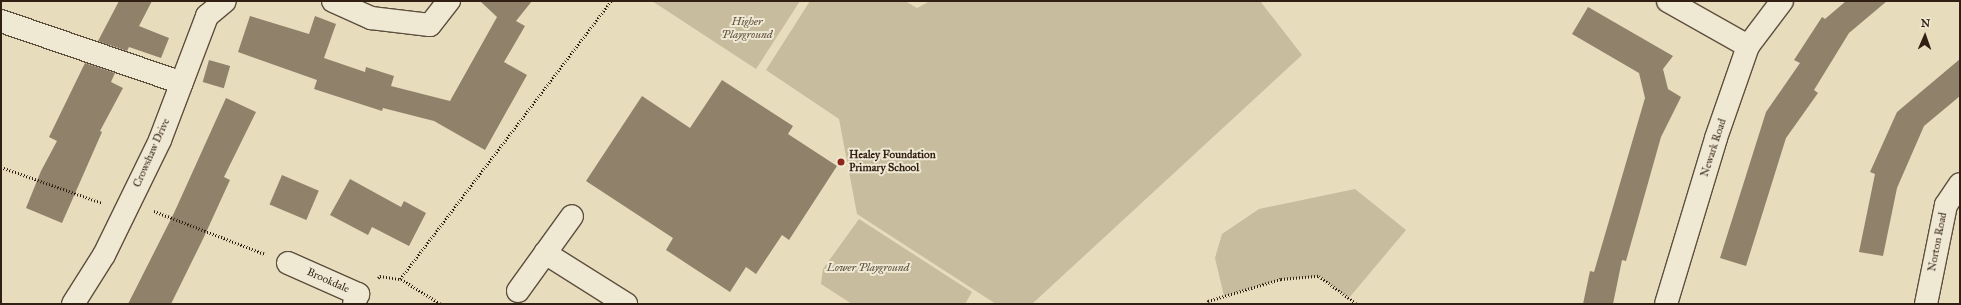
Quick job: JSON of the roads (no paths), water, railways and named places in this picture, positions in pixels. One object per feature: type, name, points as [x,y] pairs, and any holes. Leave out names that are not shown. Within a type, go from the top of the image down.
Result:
[{"type":"street","name":"Crowshaw Drive","points":[[73,304],[104,255],[160,140],[207,16],[225,1]]},
{"type":"street","points":[[333,1],[371,18],[430,26],[449,1]]},
{"type":"street","points":[[1668,1],[1748,46]]},
{"type":"street","name":"Newark Road","points":[[1666,304],[1716,138],[1748,46],[1782,1]]},
{"type":"street","points":[[1,20],[182,84]]},
{"type":"street","name":"Norton Road","points":[[1926,304],[1946,205],[1960,184]]},
{"type":"street","points":[[518,291],[572,216]]},
{"type":"street","points":[[545,253],[626,304]]},
{"type":"street","name":"Brookdale","points":[[288,263],[358,294],[354,304]]},
{"type":"place","name":"Healey Foundation Primary School","points":[[841,162]]},
{"type":"park label","name":"Higher Playground","points":[[747,29]]},
{"type":"park label","name":"Lower Playground","points":[[868,268]]}]
